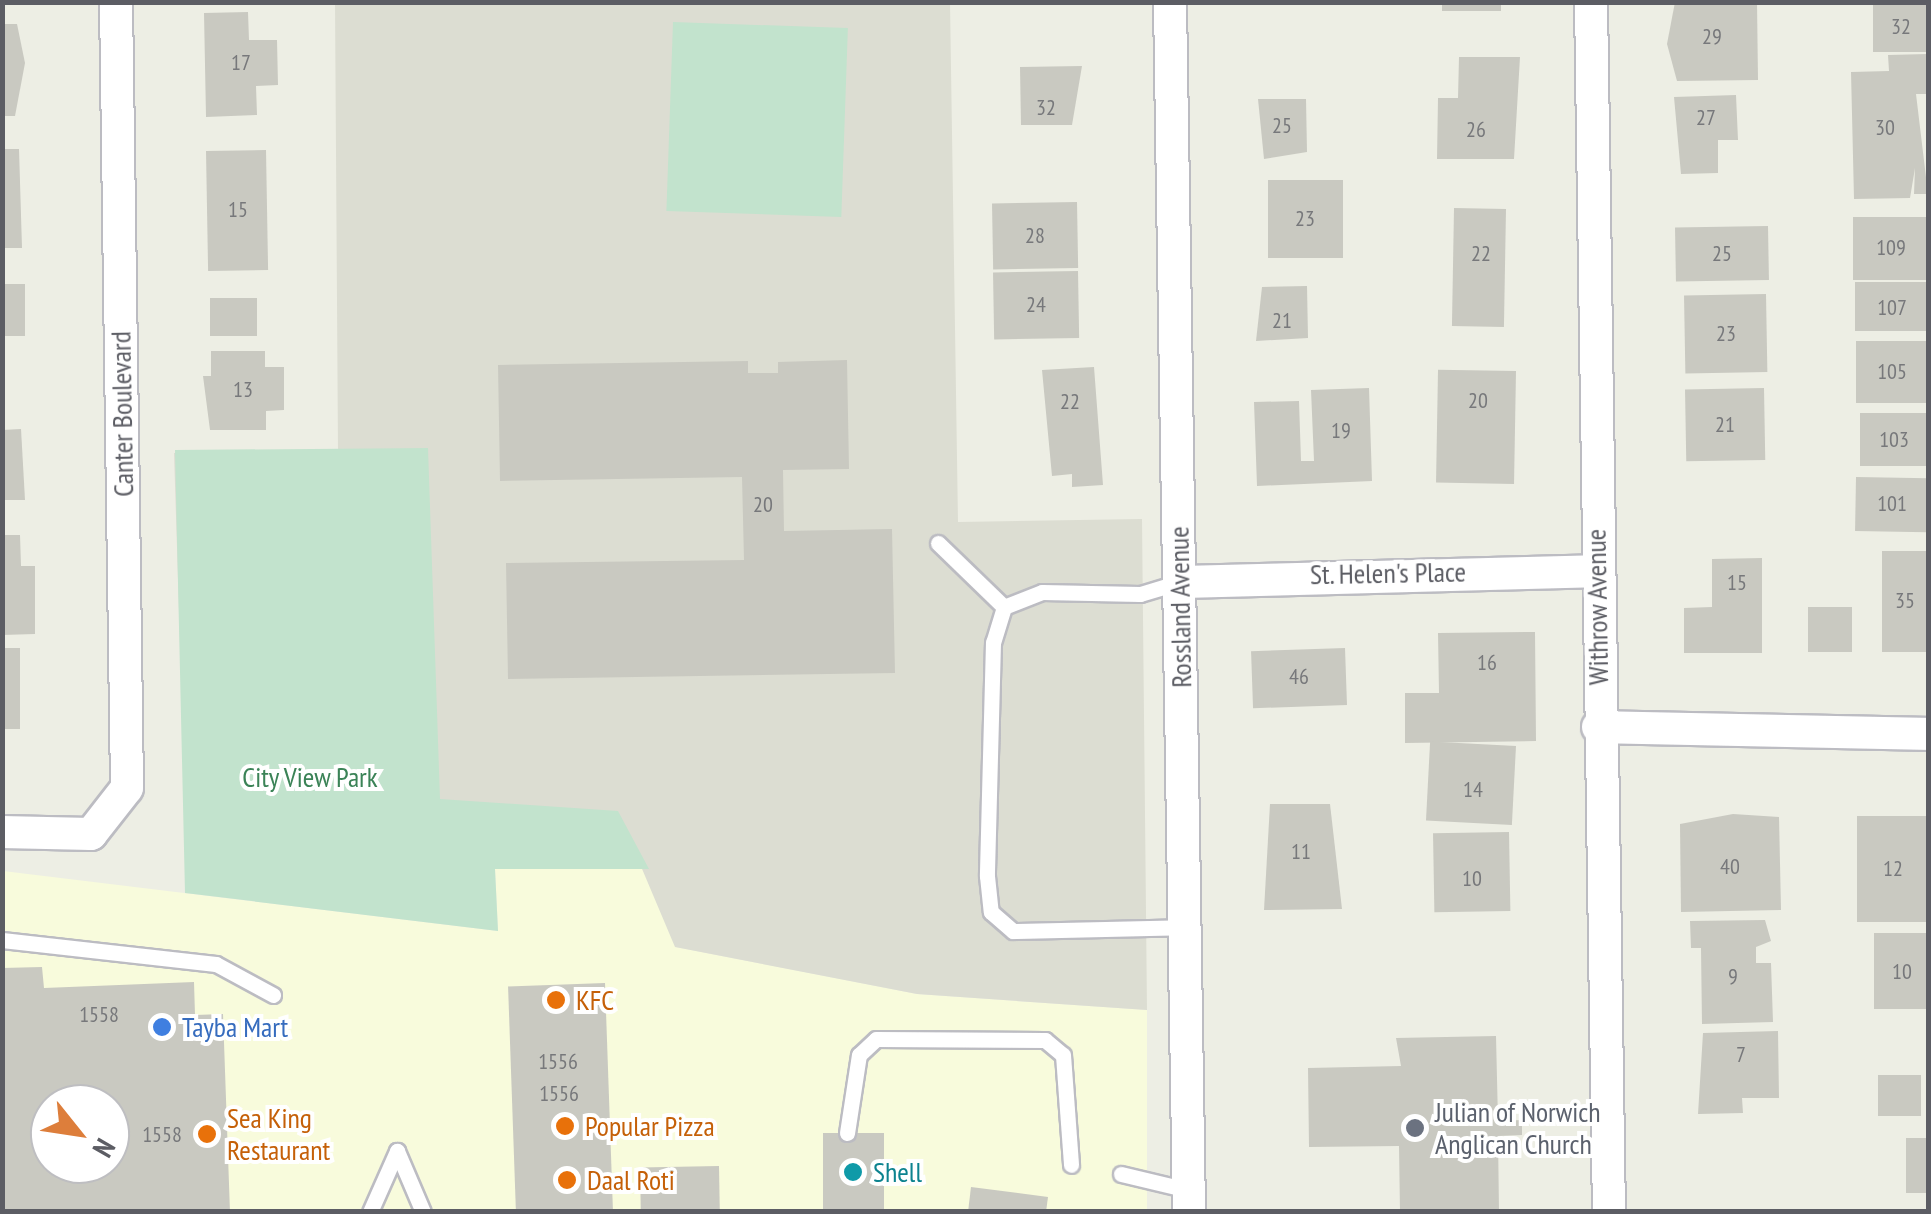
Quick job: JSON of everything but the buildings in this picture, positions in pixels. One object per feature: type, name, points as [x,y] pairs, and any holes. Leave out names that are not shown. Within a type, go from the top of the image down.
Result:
[{"type":"street","name":"Canter Boulevard","points":[[2,832],[60,840],[108,821],[126,788],[116,2]]},
{"type":"street","name":"Rossland Avenue","points":[[1170,2],[1189,1201]]},
{"type":"street","name":"Withrow Avenue","points":[[1591,2],[1598,727],[1609,1212]]},
{"type":"street","name":"St. Helen's Place","points":[[1180,582],[1597,571]]},
{"type":"street","points":[[1598,727],[1928,734]]},
{"type":"lane","points":[[938,544],[1004,607]]},
{"type":"lane","points":[[1004,607],[1042,592],[1140,594],[1180,582]]},
{"type":"lane","points":[[1004,607],[993,642],[991,912],[1012,931],[1186,927]]},
{"type":"lane","points":[[2,940],[216,964],[273,995]]},
{"type":"lane","points":[[847,1133],[858,1055],[876,1039],[1045,1040],[1063,1055],[1070,1165]]},
{"type":"lane","points":[[370,1212],[397,1150],[423,1212]]},
{"type":"lane","points":[[1121,1174],[1189,1201]]},
{"type":"shaded area","points":[[335,3],[950,3],[958,522],[1142,519],[1147,1010],[917,994],[675,947],[618,812],[440,804],[184,769],[174,453],[338,451]]},
{"type":"shaded area","points":[[495,869],[649,869],[676,947],[917,994],[1147,1010],[1147,1211],[3,1212],[3,871],[498,931]]},
{"type":"green space","points":[[673,22],[848,28],[841,217],[666,211]]},
{"type":"green space","name":"City View Park","points":[[428,448],[440,799],[618,811],[649,869],[495,869],[498,931],[185,893],[175,450]]},
{"type":"place","name":"KFC","points":[[556,1000]]},
{"type":"place","name":"Tayba Mart","points":[[162,1027]]},
{"type":"place","name":"Popular Pizza","points":[[565,1126]]},
{"type":"place","name":"Julian of Norwich Anglican Church","points":[[1415,1128]]},
{"type":"place","name":"Sea King Restaurant","points":[[207,1134]]},
{"type":"place","name":"Shell","points":[[853,1172]]},
{"type":"place","name":"Daal Roti","points":[[567,1180]]}]
